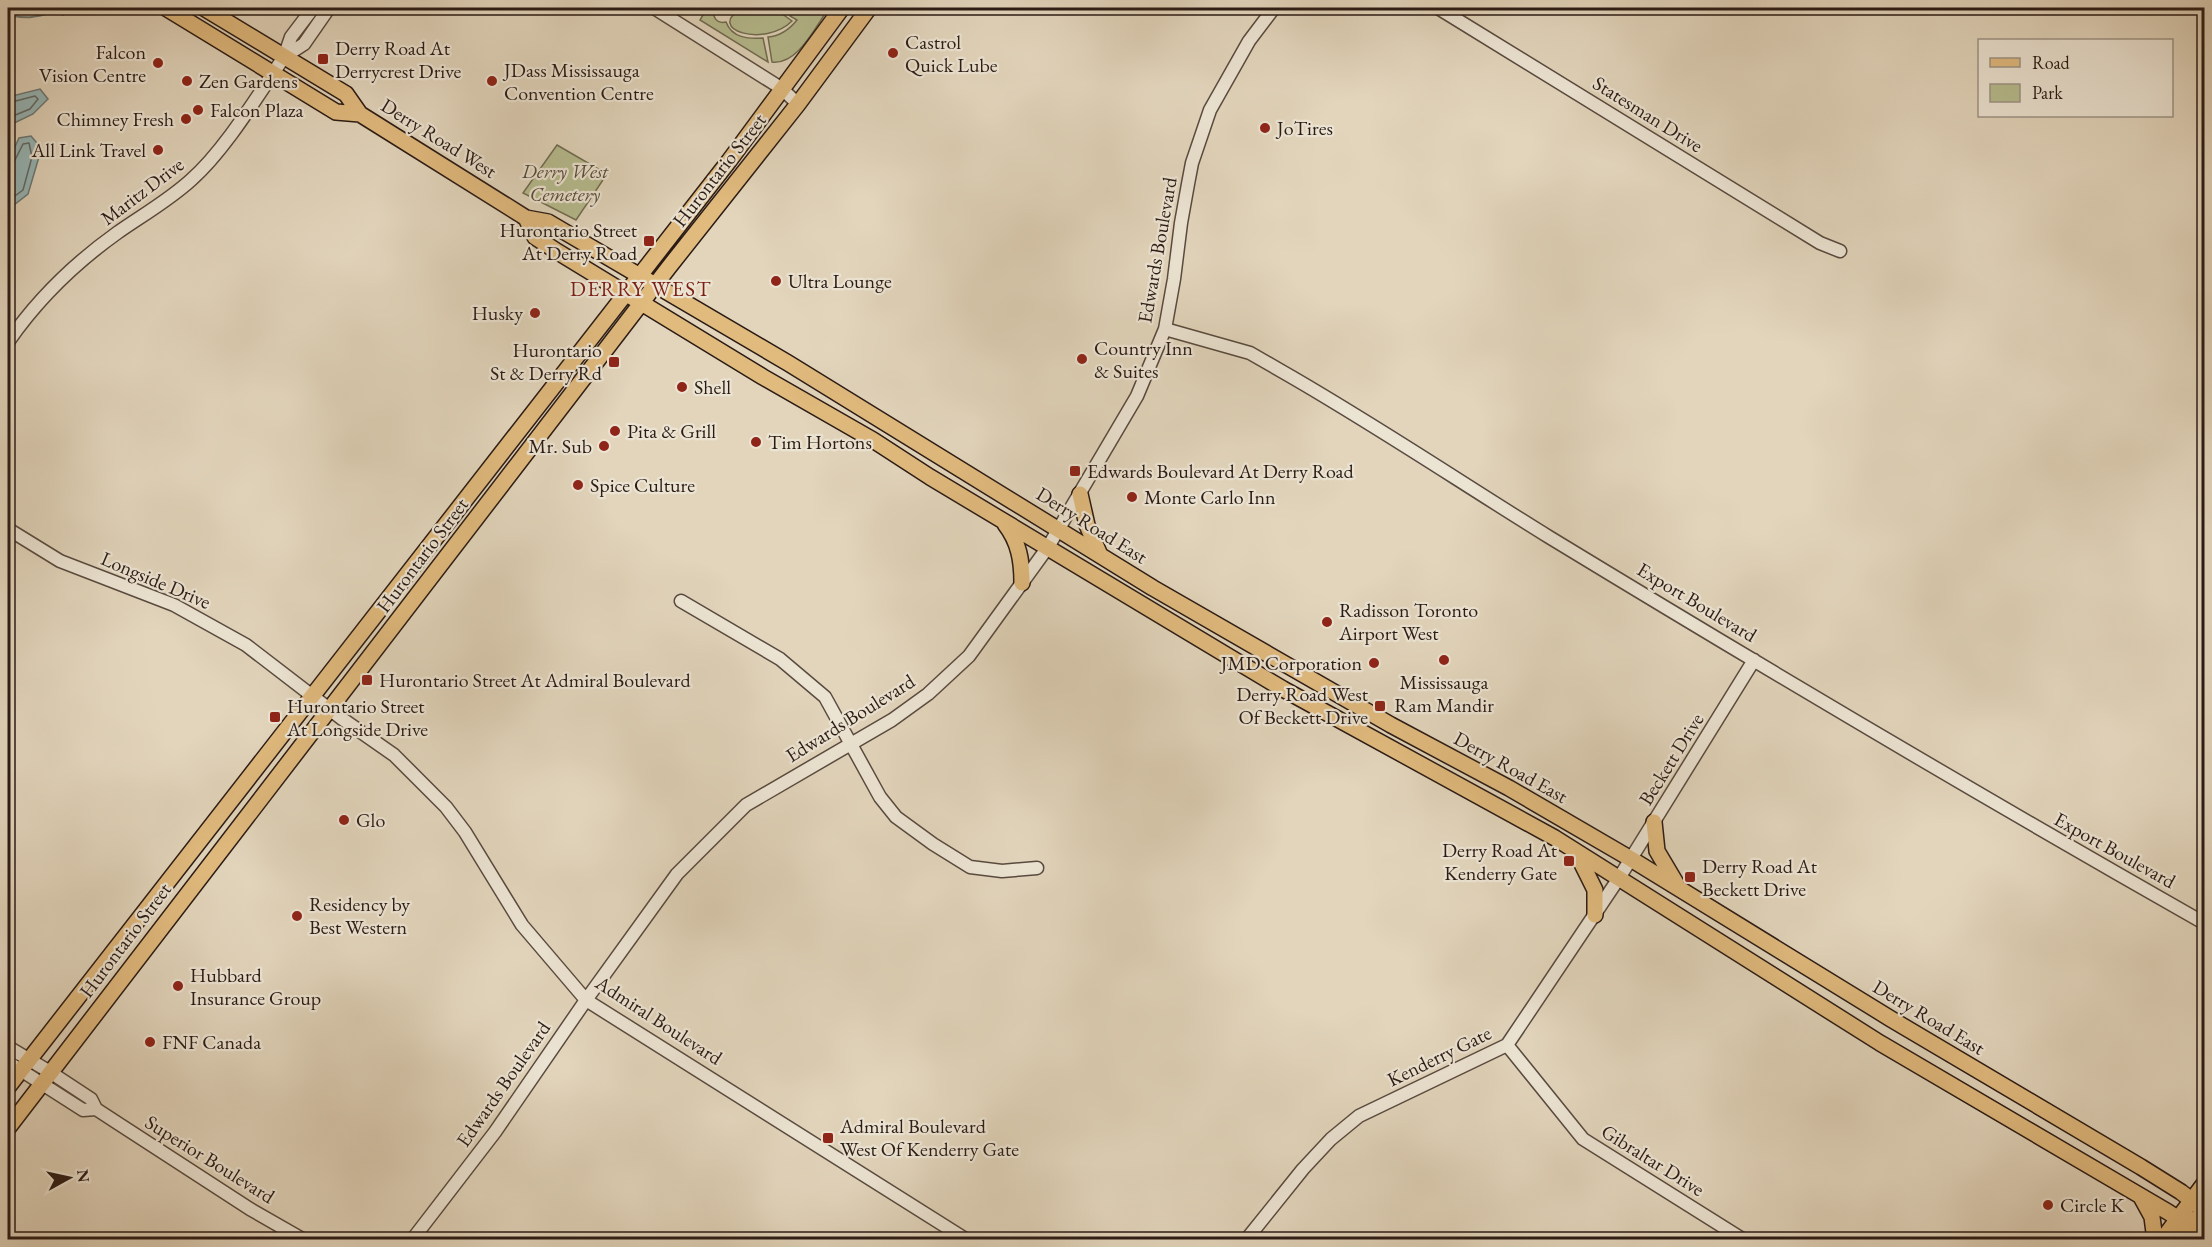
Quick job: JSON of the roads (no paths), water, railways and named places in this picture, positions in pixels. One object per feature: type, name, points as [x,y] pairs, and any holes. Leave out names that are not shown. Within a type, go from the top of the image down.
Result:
[{"type":"main road","name":"Derry Road West","points":[[166,8],[336,112],[360,114]]},
{"type":"main road","name":"Derry Road West","points":[[204,8],[346,94],[360,114],[526,218],[548,222],[639,276]]},
{"type":"main road","name":"Hurontario Street","points":[[8,1087],[19,1064],[313,696],[729,161],[842,8]]},
{"type":"main road","name":"Hurontario Street","points":[[8,1128],[222,846],[331,709],[655,285],[798,104],[869,8]]},
{"type":"main road","name":"Derry Road West","points":[[526,218],[535,237],[642,304]]},
{"type":"main road","points":[[669,267],[670,276],[678,287],[702,303],[726,327]]},
{"type":"main road","name":"Derry Road East","points":[[639,276],[1060,529],[1153,588],[1631,859],[1891,1019],[2141,1167],[2201,1207]]},
{"type":"main road","name":"Derry Road East","points":[[642,304],[873,440],[1283,689],[1520,819],[1880,1043],[2205,1236]]},
{"type":"main road","points":[[1080,494],[1087,525],[1100,555]]},
{"type":"main road","points":[[1002,519],[1017,544],[1022,563],[1022,583]]},
{"type":"main road","points":[[1144,604],[1153,588]]},
{"type":"main road","points":[[1189,631],[1200,615]]},
{"type":"main road","points":[[1460,786],[1470,767]]},
{"type":"main road","points":[[1520,819],[1529,800]]},
{"type":"main road","points":[[1654,822],[1657,851],[1679,888]]},
{"type":"main road","points":[[1575,852],[1594,890],[1595,915]]},
{"type":"main road","points":[[2162,1239],[2201,1207],[2205,1184]]},
{"type":"main road","points":[[2141,1197],[2152,1217],[2155,1239]]},
{"type":"main road","points":[[2180,1239],[2184,1222]]},
{"type":"street","points":[[284,57],[291,37],[313,8]]},
{"type":"street","points":[[284,57],[304,44],[329,8]]},
{"type":"street","points":[[654,8],[781,88],[798,104]]},
{"type":"street","name":"Edwards Boulevard","points":[[412,1239],[495,1132],[667,886],[746,805],[892,720],[928,694],[969,656],[1048,547],[1134,404],[1165,329],[1188,184],[1201,137],[1217,94],[1249,41],[1274,8]]},
{"type":"street","name":"Statesman Drive","points":[[1438,8],[1810,237],[1840,251]]},
{"type":"street","name":"Maritz Drive","points":[[8,342],[34,307],[73,269],[200,172],[284,57]]},
{"type":"street","name":"Export Boulevard","points":[[1165,329],[1250,354],[1283,372],[1754,660],[2017,817],[2205,923]]},
{"type":"street","name":"Longside Drive","points":[[8,530],[60,561],[174,605],[246,645],[313,696]]},
{"type":"street","points":[[681,601],[780,659],[825,697],[880,797],[896,817],[970,867],[1002,871],[1037,868]]},
{"type":"street","name":"Beckett Drive","points":[[1619,879],[1754,660]]},
{"type":"street","name":"Admiral Boulevard","points":[[313,696],[394,755],[446,807],[465,832],[522,925],[586,1000],[966,1239]]},
{"type":"street","name":"Kenderry Gate","points":[[1246,1239],[1303,1169],[1331,1139],[1359,1116],[1507,1045],[1619,879]]},
{"type":"street","name":"Gibraltar Drive","points":[[1507,1045],[1583,1139],[1744,1239]]},
{"type":"street","name":"Superior Boulevard","points":[[8,1047],[19,1064],[46,1078],[83,1110],[96,1109],[250,1209],[304,1239]]},
{"type":"water","points":[[40,89],[48,99],[33,114],[8,126],[8,97]]},
{"type":"water","points":[[31,136],[37,143],[39,157],[28,194],[10,208],[8,204],[8,162],[19,138]]},
{"type":"waterway","points":[[8,29],[11,29],[14,16],[12,8]]},
{"type":"waterway","points":[[14,16],[32,17],[59,12],[63,15],[75,8]]},
{"type":"place","name":"Castrol Quick Lube","points":[[893,53]]},
{"type":"place","name":"Derry Road At Derrycrest Drive","points":[[323,59]]},
{"type":"place","name":"Falcon Vision Centre","points":[[158,63]]},
{"type":"place","name":"Zen Gardens","points":[[187,81]]},
{"type":"place","name":"JDass Mississauga Convention Centre","points":[[492,81]]},
{"type":"place","name":"Falcon Plaza","points":[[198,110]]},
{"type":"place","name":"Chimney Fresh","points":[[186,119]]},
{"type":"place","name":"JoTires","points":[[1265,128]]},
{"type":"place","name":"All Link Travel","points":[[158,150]]},
{"type":"place","name":"Hurontario Street At Derry Road","points":[[649,241]]},
{"type":"place","name":"Ultra Lounge","points":[[776,281]]},
{"type":"place","name":"Husky","points":[[535,313]]},
{"type":"place","name":"Country Inn & Suites","points":[[1082,359]]},
{"type":"place","name":"Hurontario St & Derry Rd","points":[[614,362]]},
{"type":"place","name":"Shell","points":[[682,387]]},
{"type":"place","name":"Pita & Grill","points":[[615,431]]},
{"type":"place","name":"Tim Hortons","points":[[756,442]]},
{"type":"place","name":"Mr. Sub","points":[[604,446]]},
{"type":"place","name":"Edwards Boulevard At Derry Road","points":[[1075,471]]},
{"type":"place","name":"Spice Culture","points":[[578,485]]},
{"type":"place","name":"Monte Carlo Inn","points":[[1132,497]]},
{"type":"place","name":"Radisson Toronto Airport West","points":[[1327,622]]},
{"type":"place","name":"Mississauga Ram Mandir","points":[[1444,660]]},
{"type":"place","name":"JMD Corporation","points":[[1374,663]]},
{"type":"place","name":"Hurontario Street At Admiral Boulevard","points":[[367,680]]},
{"type":"place","name":"Derry Road West Of Beckett Drive","points":[[1380,706]]},
{"type":"place","name":"Hurontario Street At Longside Drive","points":[[275,717]]},
{"type":"place","name":"Glo","points":[[344,820]]},
{"type":"place","name":"Derry Road At Kenderry Gate","points":[[1569,861]]},
{"type":"place","name":"Derry Road At Beckett Drive","points":[[1690,877]]},
{"type":"place","name":"Residency by Best Western","points":[[297,916]]},
{"type":"place","name":"Hubbard Insurance Group","points":[[178,986]]},
{"type":"place","name":"FNF Canada","points":[[150,1042]]},
{"type":"place","name":"Admiral Boulevard West Of Kenderry Gate","points":[[828,1138]]},
{"type":"place","name":"Circle K","points":[[2048,1205]]},
{"type":"district","name":"DERRY WEST","points":[[641,289]]},
{"type":"park label","name":"Derry West Cemetery","points":[[565,182]]}]
